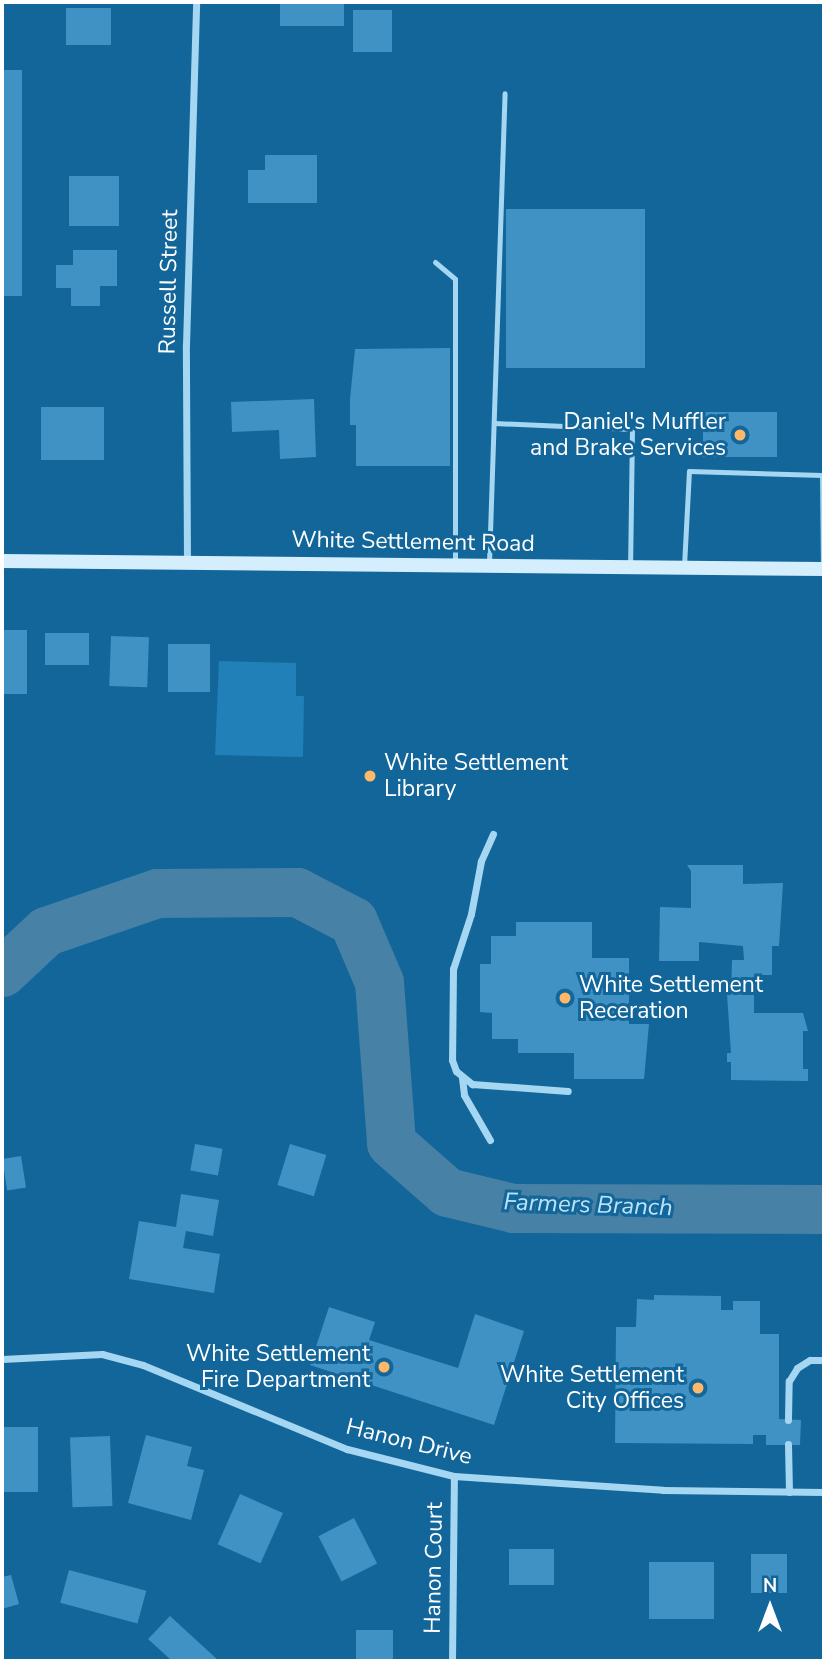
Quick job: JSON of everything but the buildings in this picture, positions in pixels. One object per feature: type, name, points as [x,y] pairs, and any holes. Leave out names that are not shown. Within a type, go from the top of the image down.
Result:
[{"type":"main road","name":"White Settlement Road","points":[[2,561],[823,569]]},
{"type":"street","name":"Russell Street","points":[[187,563],[186,345],[196,2]]},
{"type":"street","points":[[490,1140],[464,1095],[463,1078],[452,1060],[453,970],[471,914],[481,861],[493,834]]},
{"type":"street","points":[[463,1078],[484,1086],[568,1091]]},
{"type":"street","name":"Hanon Drive","points":[[2,1359],[102,1354],[143,1365],[347,1449],[454,1476],[663,1490],[824,1492]]},
{"type":"street","points":[[788,1420],[789,1381],[797,1368],[810,1360],[824,1360]]},
{"type":"street","points":[[788,1444],[789,1492]]},
{"type":"street","name":"Hanon Court","points":[[452,1661],[454,1476]]},
{"type":"lane","points":[[489,566],[505,93]]},
{"type":"lane","points":[[435,262],[455,279],[455,565]]},
{"type":"lane","points":[[494,423],[632,429],[630,567]]},
{"type":"lane","points":[[684,568],[689,471],[822,475],[823,569]]},
{"type":"shaded area","points":[[219,661],[296,663],[296,696],[304,696],[303,757],[215,755]]},
{"type":"waterway","name":"Farmers Branch","points":[[2,972],[46,931],[157,893],[297,892],[353,921],[379,982],[391,1143],[447,1192],[513,1208],[824,1209]]},
{"type":"place","name":"Daniel's Muffler and Brake Services","points":[[740,435]]},
{"type":"place","name":"White Settlement Library","points":[[370,776]]},
{"type":"place","name":"White Settlement Receration","points":[[565,998]]},
{"type":"place","name":"White Settlement Fire Department","points":[[384,1367]]},
{"type":"place","name":"White Settlement City Offices","points":[[698,1388]]}]
